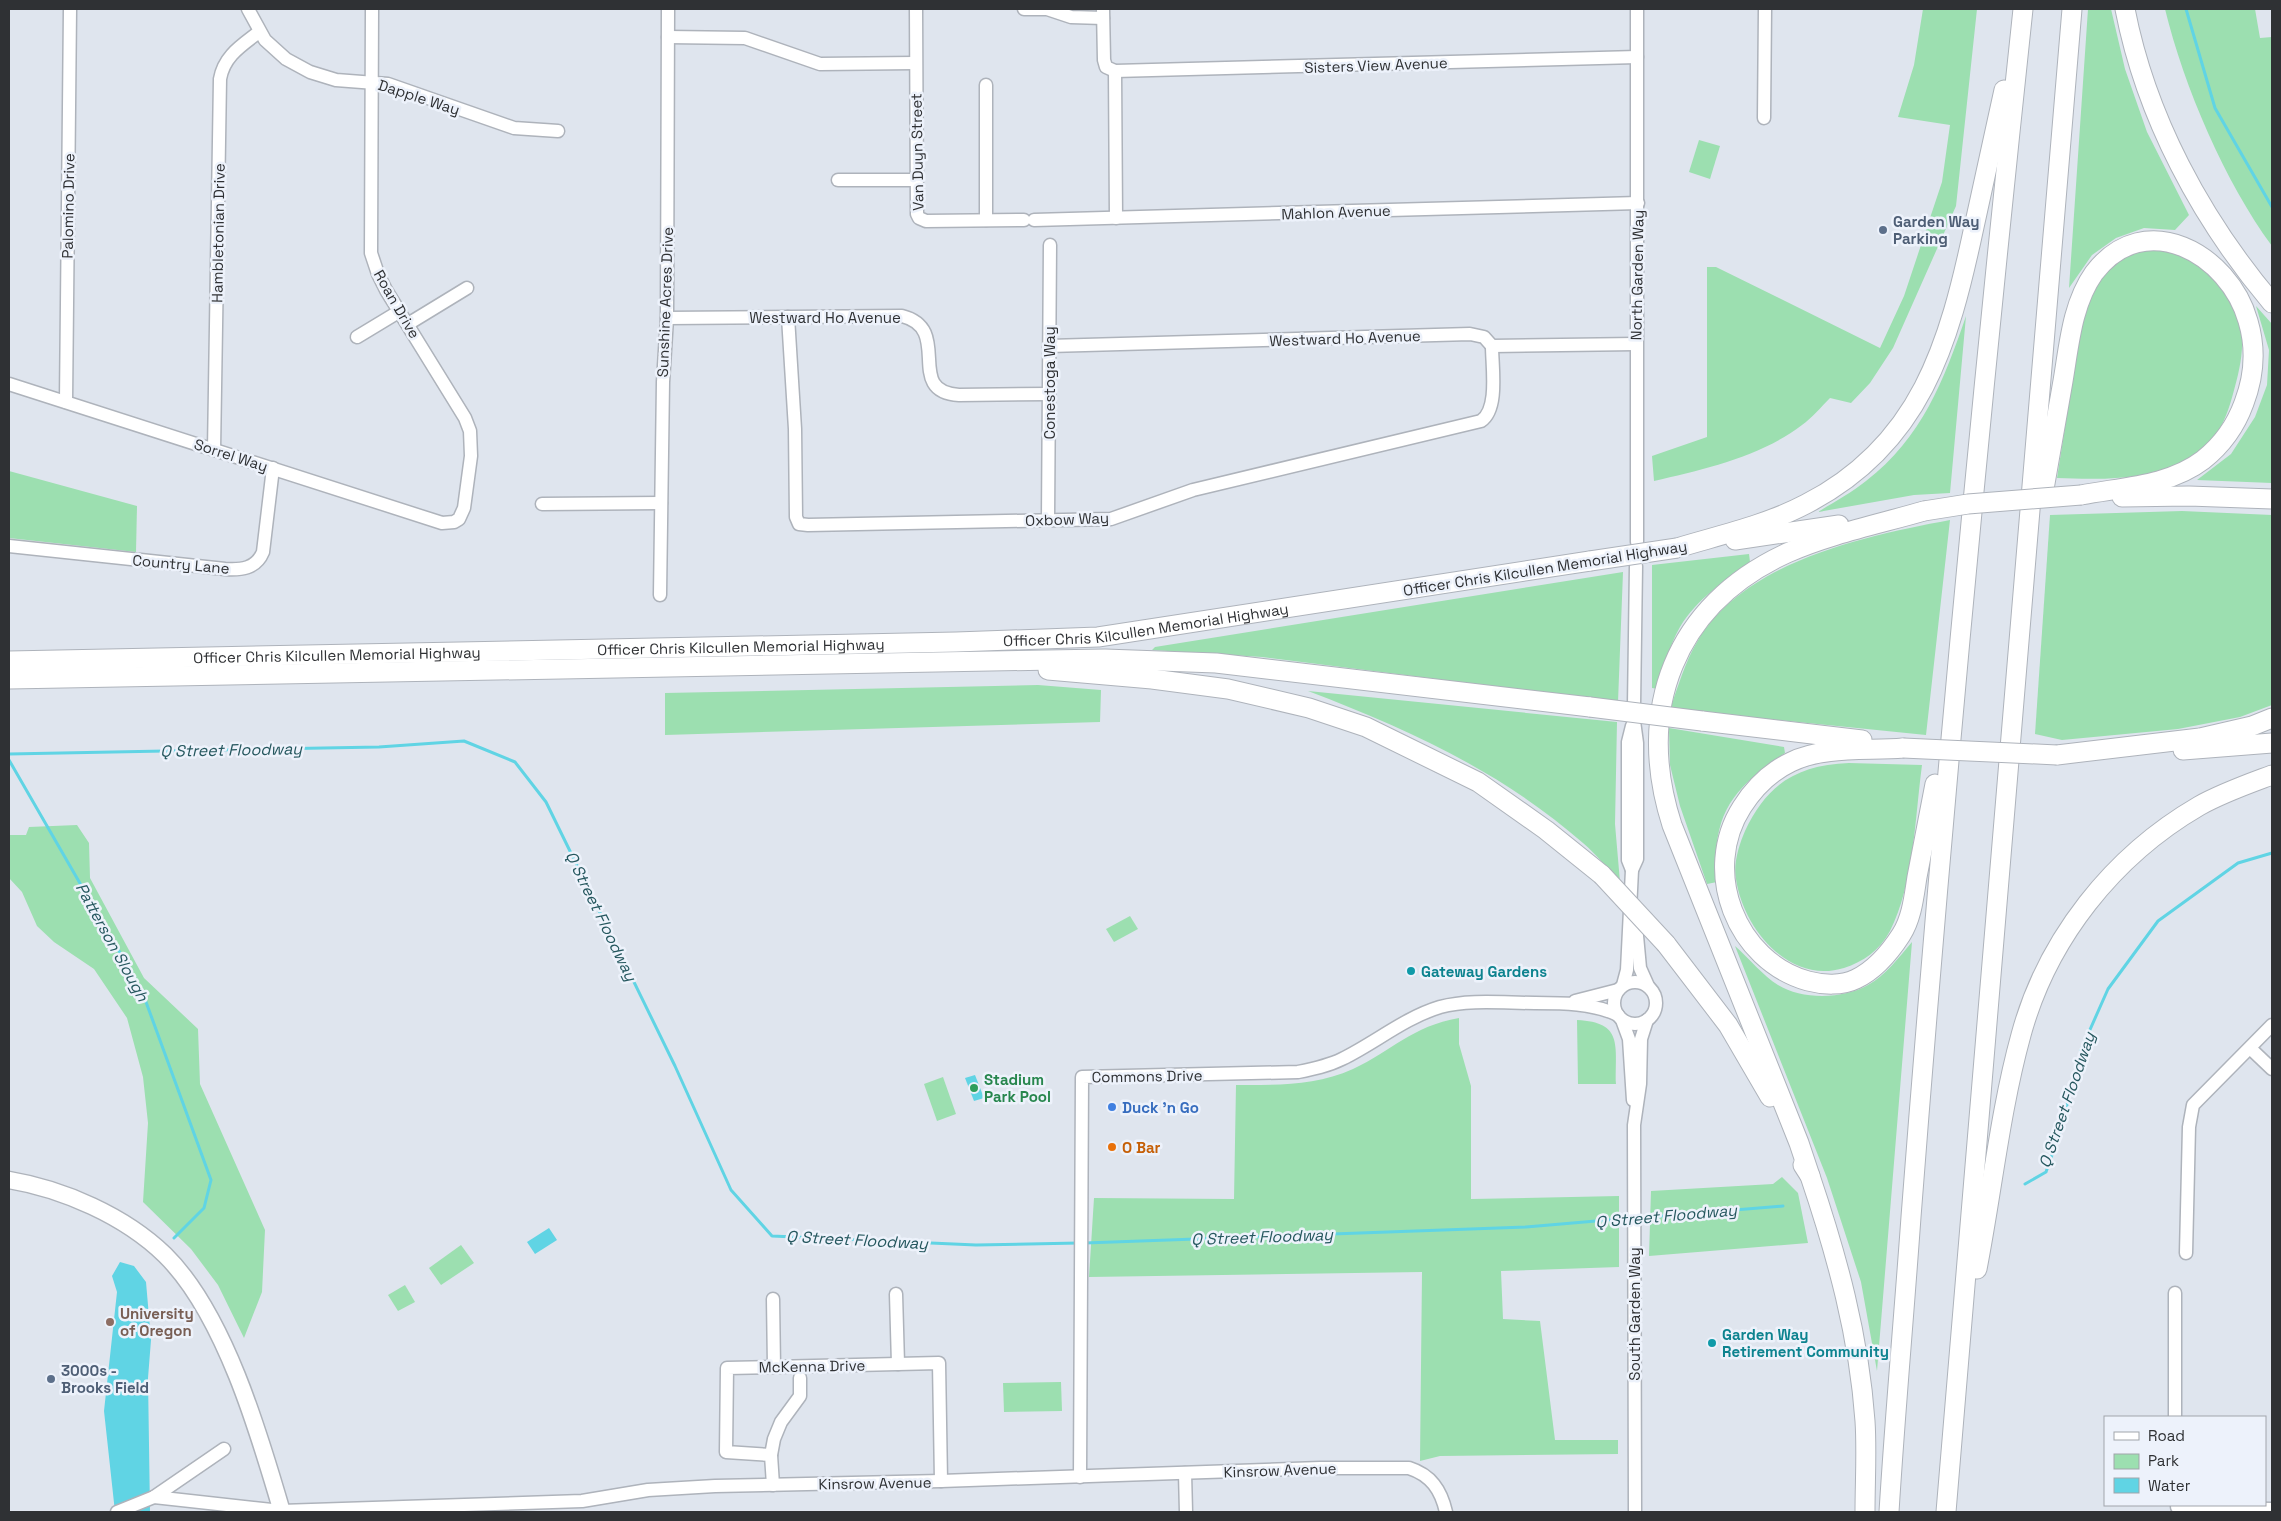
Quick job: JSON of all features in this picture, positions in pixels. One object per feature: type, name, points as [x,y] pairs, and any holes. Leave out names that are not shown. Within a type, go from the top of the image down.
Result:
[{"type":"highway","points":[[1677,548],[1758,523],[1805,504],[1836,486],[1862,466],[1886,443],[1922,393],[1950,330],[1961,288],[2022,9]]},
{"type":"highway","points":[[1889,1512],[1927,998],[1954,687],[1964,600],[1981,400],[2022,9]]},
{"type":"highway","points":[[1946,1512],[2024,603],[2072,9]]},
{"type":"highway","points":[[2125,9],[2145,86],[2167,140],[2203,208],[2225,242],[2272,303]]},
{"type":"highway","points":[[2024,603],[2075,316],[2082,296],[2093,274],[2121,248],[2150,240],[2180,245],[2199,254],[2217,269],[2238,298],[2248,320],[2253,342],[2252,380],[2239,416],[2215,450],[2202,461],[2179,474],[2152,483],[2081,495]]},
{"type":"highway","name":"Officer Chris Kilcullen Memorial Highway","points":[[9,661],[946,643],[1098,637],[1968,504],[2081,495],[2272,499]]},
{"type":"highway","points":[[1865,1512],[1865,1422],[1855,1341],[1846,1293],[1835,1252],[1799,1143],[1668,813],[1658,764],[1659,714],[1669,678],[1689,635],[1708,610],[1731,587],[1749,574],[1788,553],[1835,536],[1924,511]]},
{"type":"highway","name":"Officer Chris Kilcullen Memorial Highway","points":[[9,679],[1105,659],[1216,663],[1869,741],[1903,748],[2056,755],[2207,749],[2272,743]]},
{"type":"highway","points":[[947,662],[1152,679],[1228,688],[1317,710],[1366,727],[1478,782],[1546,830],[1602,874],[1666,944],[1698,984],[1733,1033],[1772,1102],[1810,1176]]},
{"type":"highway","points":[[1903,748],[1838,750],[1792,761],[1759,785],[1740,810],[1730,830],[1724,861],[1724,879],[1734,916],[1757,951],[1793,976],[1834,985],[1854,980],[1867,973],[1888,954],[1902,933],[1911,910],[1954,687]]},
{"type":"highway","points":[[2056,755],[2200,738],[2252,726],[2272,718]]},
{"type":"highway","points":[[1960,1361],[2012,1070],[2024,1025],[2044,970],[2071,924],[2102,885],[2129,857],[2165,827],[2201,805],[2239,787],[2272,775]]},
{"type":"main road","points":[[9,1180],[58,1193],[92,1207],[131,1229],[165,1255],[193,1290],[229,1354],[255,1427],[281,1511]]},
{"type":"street","name":"Palomino Drive","points":[[66,402],[70,9]]},
{"type":"street","name":"Dapple Way","points":[[248,9],[259,32],[281,54],[310,72],[336,80],[388,84],[507,127],[558,131]]},
{"type":"street","name":"Roan Drive","points":[[372,9],[371,253],[378,274],[465,418],[470,431],[471,456],[464,508],[459,518],[454,522]]},
{"type":"street","name":"Sunshine Acres Drive","points":[[660,595],[663,382],[667,318],[668,9]]},
{"type":"street","name":"Van Duyn Street","points":[[916,9],[916,214],[922,220],[1029,220]]},
{"type":"street","points":[[1024,9],[1047,10],[1071,17],[1103,13],[1104,60],[1106,67],[1115,71],[1116,218]]},
{"type":"street","name":"North Garden Way","points":[[1637,9],[1637,542]]},
{"type":"street","points":[[1764,118],[1765,9]]},
{"type":"street","name":"Hambletonian Drive","points":[[214,450],[220,80],[222,70],[230,55],[259,32]]},
{"type":"street","points":[[668,37],[745,38],[820,64],[915,63]]},
{"type":"street","name":"Sisters View Avenue","points":[[1115,71],[1637,57]]},
{"type":"street","points":[[986,84],[986,220]]},
{"type":"street","points":[[838,180],[916,180]]},
{"type":"street","name":"Mahlon Avenue","points":[[1029,220],[1638,203]]},
{"type":"street","name":"Conestoga Way","points":[[1048,520],[1050,245]]},
{"type":"street","points":[[408,324],[467,288]]},
{"type":"street","points":[[357,337],[400,311]]},
{"type":"street","name":"Westward Ho Avenue","points":[[667,318],[896,315],[908,317],[919,322],[926,331],[930,374],[937,385],[947,393],[959,395],[1048,394]]},
{"type":"street","name":"Oxbow Way","points":[[788,317],[795,419],[796,517],[799,524],[1111,519],[1193,490],[1475,423],[1486,418],[1493,403],[1492,346]]},
{"type":"street","name":"Westward Ho Avenue","points":[[1049,346],[1470,334],[1484,337],[1492,346]]},
{"type":"street","points":[[1492,346],[1636,344]]},
{"type":"street","name":"Sorrel Way","points":[[9,384],[442,523],[454,522]]},
{"type":"street","name":"Country Lane","points":[[9,546],[225,568],[247,568],[258,561],[264,552],[273,468]]},
{"type":"street","points":[[542,504],[661,504]]},
{"type":"street","points":[[1634,705],[1636,566]]},
{"type":"street","name":"South Garden Way","points":[[1632,870],[1637,859],[1637,743],[1634,721],[1628,742],[1628,860],[1632,870],[1632,897],[1627,970],[1614,1002],[1629,1039],[1634,1115],[1635,1512]]},
{"type":"street","points":[[1632,897],[1640,968],[1648,986]]},
{"type":"street","points":[[1620,988],[1635,982],[1648,986]]},
{"type":"street","name":"South Garden Way","points":[[1634,1115],[1640,1084],[1641,1039],[1647,1020],[1652,1015],[1656,1003],[1652,990],[1648,986]]},
{"type":"street","name":"Commons Drive","points":[[1565,1003],[1620,988]]},
{"type":"street","name":"Commons Drive","points":[[1080,1477],[1082,1077],[1298,1072],[1341,1060],[1399,1026],[1438,1008],[1465,1003],[1565,1003],[1598,1008],[1620,1018]]},
{"type":"street","points":[[1620,1018],[1635,1024],[1647,1020]]},
{"type":"street","points":[[2186,1253],[2190,1113],[2193,1105],[2251,1049],[2272,1025]]},
{"type":"street","points":[[2251,1049],[2272,1069]]},
{"type":"street","points":[[2175,1293],[2175,1416]]},
{"type":"street","points":[[896,1294],[898,1364]]},
{"type":"street","points":[[773,1300],[774,1367]]},
{"type":"street","name":"McKenna Drive","points":[[771,1455],[726,1452],[727,1368],[939,1363],[941,1481]]},
{"type":"street","points":[[773,1485],[771,1455],[774,1439],[782,1422],[800,1396],[800,1378]]},
{"type":"street","points":[[117,1512],[154,1497],[224,1449]]},
{"type":"street","name":"Kinsrow Avenue","points":[[154,1497],[281,1511],[582,1501],[658,1489],[1320,1468],[1408,1468],[1421,1472],[1435,1484],[1446,1512]]},
{"type":"street","points":[[1185,1473],[1186,1512]]},
{"type":"street","points":[[2177,1508],[2272,1509]]},
{"type":"green space","points":[[1923,9],[1977,9],[1956,206],[1893,348],[1870,383],[1851,403],[1830,398],[1806,422],[1768,446],[1731,461],[1654,481],[1652,456],[1707,437],[1707,267],[1716,267],[1880,348],[1904,296],[1942,182],[1950,125],[1898,117],[1914,65]]},
{"type":"green space","points":[[2088,9],[2111,9],[2125,69],[2147,132],[2189,215],[2175,230],[2144,228],[2116,238],[2092,255],[2069,288]]},
{"type":"green space","points":[[2165,9],[2255,9],[2260,38],[2272,37],[2272,246],[2238,193],[2208,133],[2183,70]]},
{"type":"green space","points":[[1699,140],[1720,146],[1710,179],[1689,172]]},
{"type":"green space","points":[[2143,249],[2171,252],[2195,262],[2206,269],[2224,289],[2231,302],[2240,324],[2242,345],[2238,373],[2228,410],[2217,433],[2207,446],[2184,462],[2167,469],[2131,477],[2057,478],[2083,313],[2095,286],[2111,265]]},
{"type":"green space","points":[[2256,306],[2272,324],[2272,483],[2197,480],[2231,454],[2255,417],[2267,385],[2269,350]]},
{"type":"green space","points":[[1966,316],[1950,493],[1914,495],[1818,512],[1866,481],[1902,446],[1929,406],[1949,363]]},
{"type":"green space","points":[[9,471],[137,506],[136,552],[9,538]]},
{"type":"green space","points":[[2182,511],[2272,515],[2272,705],[2240,717],[2178,729],[2062,740],[2035,734],[2050,515]]},
{"type":"green space","points":[[1950,520],[1926,735],[1670,709],[1685,666],[1697,642],[1718,614],[1744,591],[1775,572],[1845,544],[1881,534]]},
{"type":"green space","points":[[1749,554],[1750,562],[1712,591],[1687,617],[1673,642],[1658,689],[1652,688],[1652,565]]},
{"type":"green space","points":[[1623,572],[1618,702],[1262,657],[1152,650],[1155,647]]},
{"type":"green space","points":[[1038,685],[1101,690],[1100,722],[665,735],[665,693]]},
{"type":"green space","points":[[1308,691],[1617,722],[1615,824],[1620,882],[1588,847],[1552,818],[1487,774],[1418,737]]},
{"type":"green space","points":[[1669,728],[1784,747],[1785,753],[1751,779],[1729,806],[1722,821],[1718,838],[1716,858],[1717,882],[1707,884],[1680,806],[1670,765]]},
{"type":"green space","points":[[1849,763],[1922,765],[1909,872],[1898,913],[1886,938],[1876,949],[1864,959],[1844,968],[1824,971],[1805,968],[1788,960],[1772,948],[1748,916],[1740,898],[1736,879],[1737,855],[1745,831],[1763,801],[1774,789],[1799,773],[1814,768]]},
{"type":"green space","points":[[77,825],[89,843],[90,878],[144,978],[198,1029],[200,1084],[265,1230],[262,1292],[244,1338],[218,1285],[191,1249],[143,1202],[148,1123],[143,1077],[127,1018],[94,969],[54,942],[37,926],[22,892],[9,878],[9,835],[26,835],[29,827]]},
{"type":"green space","points":[[1130,916],[1138,929],[1114,942],[1106,929]]},
{"type":"green space","points":[[1912,942],[1877,1371],[1861,1282],[1827,1178],[1735,946],[1778,985],[1799,993],[1823,996],[1858,990],[1875,981],[1897,960]]},
{"type":"green space","points":[[1459,1018],[1459,1044],[1471,1086],[1471,1199],[1619,1196],[1619,1267],[1501,1271],[1503,1319],[1540,1321],[1555,1440],[1618,1440],[1618,1454],[1440,1456],[1420,1461],[1422,1272],[1089,1277],[1094,1198],[1234,1199],[1236,1085],[1310,1082],[1339,1075],[1367,1062],[1415,1033]]},
{"type":"green space","points":[[1577,1020],[1603,1025],[1610,1031],[1616,1048],[1616,1084],[1578,1084]]},
{"type":"green space","points":[[943,1077],[956,1114],[937,1121],[924,1084]]},
{"type":"green space","points":[[1782,1177],[1798,1193],[1808,1243],[1649,1256],[1651,1191],[1773,1184]]},
{"type":"green space","points":[[461,1245],[474,1263],[441,1285],[429,1268]]},
{"type":"green space","points":[[405,1285],[415,1302],[398,1311],[388,1295]]},
{"type":"green space","points":[[1061,1382],[1062,1411],[1004,1412],[1003,1383]]},
{"type":"water","name":"Stadium Park Pool","points":[[975,1075],[984,1098],[974,1101],[965,1078]]},
{"type":"water","points":[[549,1228],[557,1240],[535,1254],[527,1242]]},
{"type":"water","points":[[120,1262],[134,1266],[146,1282],[151,1340],[148,1378],[150,1512],[115,1512],[104,1411],[117,1292],[112,1276]]},
{"type":"waterway","points":[[2186,9],[2215,108],[2272,207]]},
{"type":"waterway","name":"Q Street Floodway","points":[[9,754],[379,747],[464,741],[515,762],[546,802],[675,1066],[731,1190],[772,1236],[976,1245],[1079,1243]]},
{"type":"waterway","name":"Patterson Slough","points":[[9,760],[142,991],[211,1180],[204,1208],[174,1238]]},
{"type":"waterway","name":"Q Street Floodway","points":[[2025,1184],[2046,1172],[2060,1132],[2081,1050],[2108,989],[2158,921],[2238,863],[2272,853]]},
{"type":"waterway","name":"Q Street Floodway","points":[[1637,1218],[1783,1206]]},
{"type":"waterway","name":"Q Street Floodway","points":[[1085,1243],[1526,1227],[1631,1218]]},
{"type":"place","name":"Garden Way Parking","points":[[1883,230]]},
{"type":"place","name":"Gateway Gardens","points":[[1411,971]]},
{"type":"place","name":"Stadium Park Pool","points":[[974,1088]]},
{"type":"place","name":"Duck 'n Go","points":[[1112,1107]]},
{"type":"place","name":"O Bar","points":[[1112,1147]]},
{"type":"place","name":"University of Oregon","points":[[110,1322]]},
{"type":"place","name":"Garden Way Retirement Community","points":[[1712,1343]]},
{"type":"place","name":"3000s - Brooks Field","points":[[51,1379]]}]
